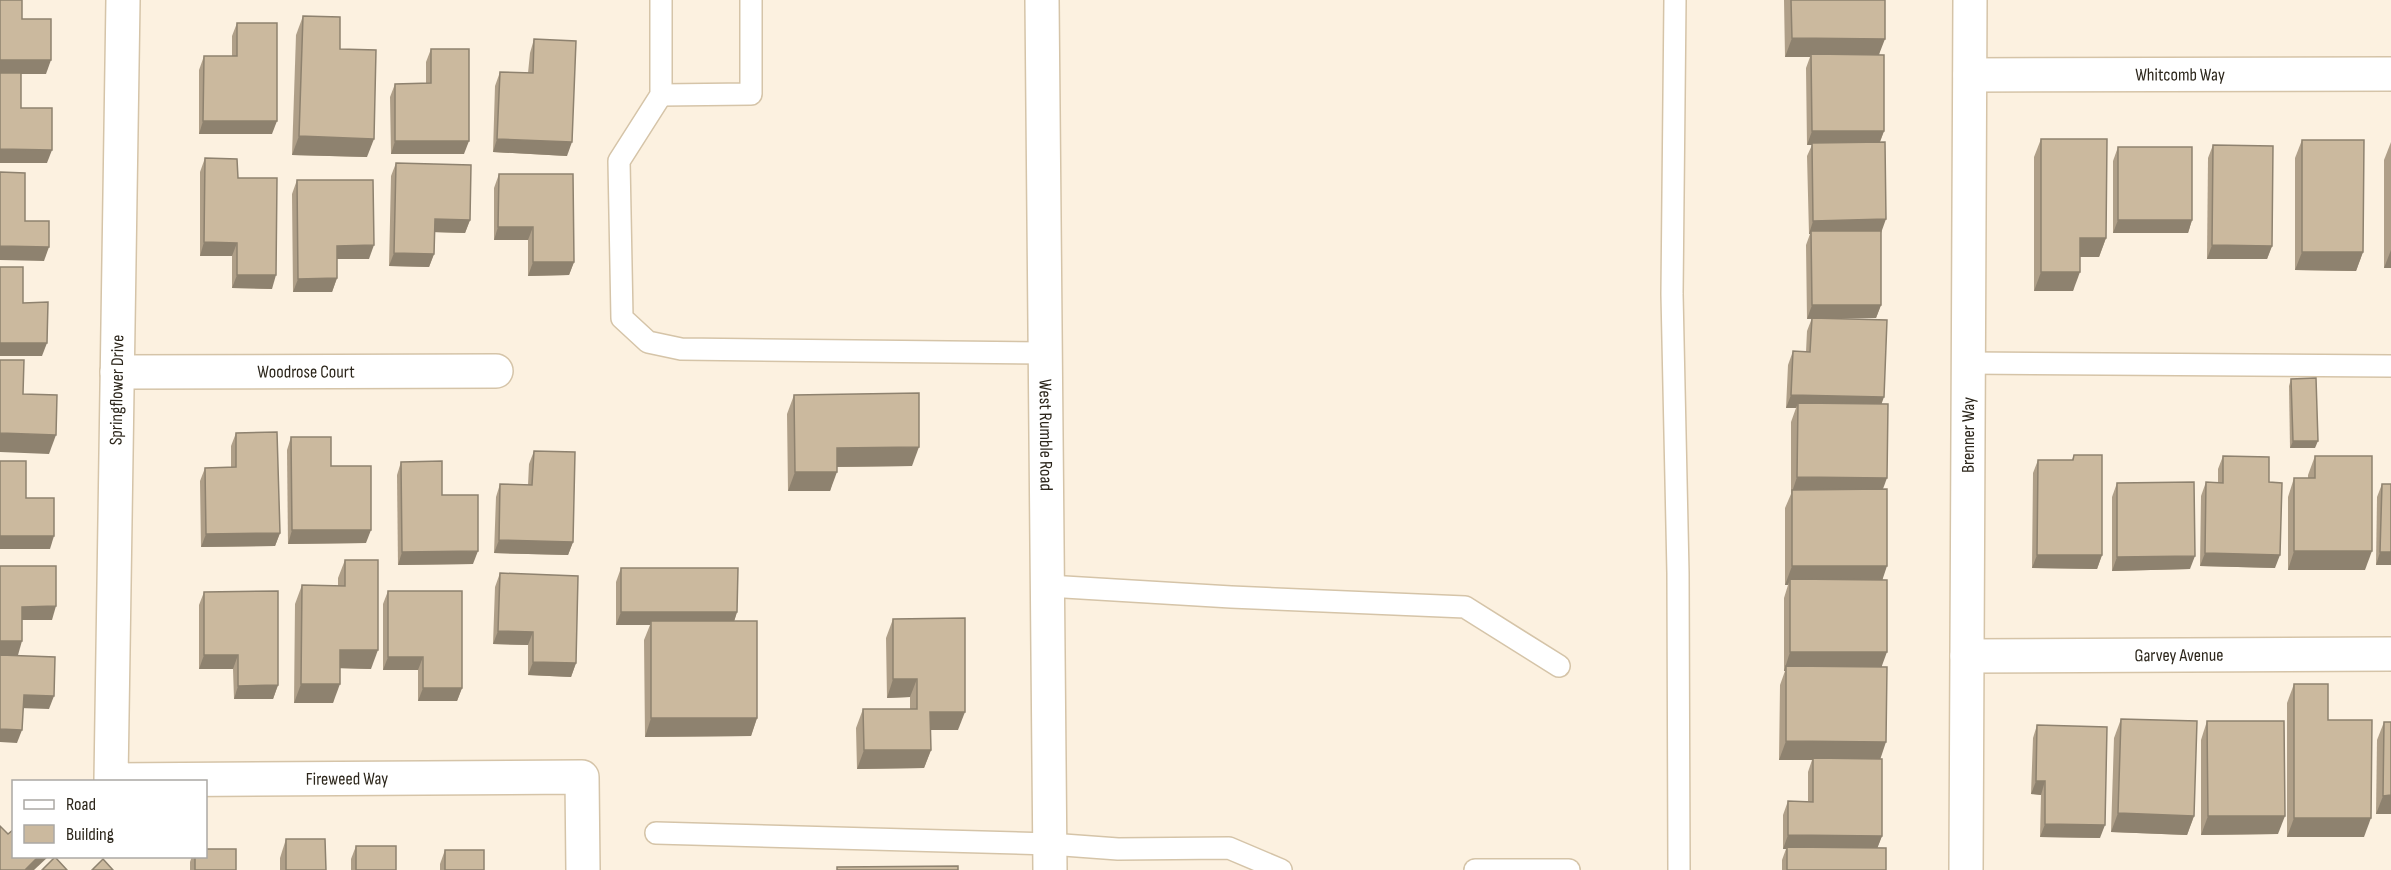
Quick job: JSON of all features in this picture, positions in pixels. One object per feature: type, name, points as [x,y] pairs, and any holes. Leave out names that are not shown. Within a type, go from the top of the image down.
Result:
[{"type":"street","name":"Springflower Drive","points":[[111,780],[123,0]]},
{"type":"street","name":"West Rumble Road","points":[[1042,0],[1050,857]]},
{"type":"street","name":"Brenner Way","points":[[1966,870],[1970,0]]},
{"type":"street","name":"Whitcomb Way","points":[[1970,75],[2391,74]]},
{"type":"street","name":"Woodrose Court","points":[[117,372],[496,371]]},
{"type":"street","name":"Garvey Avenue","points":[[1967,656],[2391,654]]},
{"type":"street","name":"Fireweed Way","points":[[111,780],[582,777],[583,870]]},
{"type":"lane","points":[[660,0],[661,95],[619,161],[622,318],[648,342],[681,349],[1046,353]]},
{"type":"lane","points":[[661,95],[752,94],[751,0]]},
{"type":"lane","points":[[1676,0],[1672,294],[1678,573],[1679,870]]},
{"type":"lane","points":[[1968,363],[2391,366]]},
{"type":"lane","points":[[1048,586],[1465,607],[1559,666]]},
{"type":"lane","points":[[657,833],[1050,857],[1118,849],[1229,848],[1281,870]]},
{"type":"lane","points":[[1475,870],[1569,870]]},
{"type":"building","points":[[0,0],[22,0],[22,19],[51,19],[51,60],[0,60]]},
{"type":"building","points":[[1791,0],[1885,0],[1885,39],[1792,38]]},
{"type":"building","points":[[303,16],[340,17],[340,49],[376,50],[374,139],[299,136]]},
{"type":"building","points":[[237,23],[277,23],[277,121],[203,121],[204,56],[237,56]]},
{"type":"building","points":[[534,39],[576,41],[572,142],[497,139],[500,72],[533,73]]},
{"type":"building","points":[[431,49],[469,49],[469,141],[395,141],[395,84],[431,83]]},
{"type":"building","points":[[1811,54],[1884,55],[1884,131],[1812,131]]},
{"type":"building","points":[[0,73],[21,73],[21,108],[52,108],[52,150],[0,149]]},
{"type":"building","points":[[2041,139],[2107,139],[2106,238],[2080,238],[2080,272],[2041,272]]},
{"type":"building","points":[[2302,140],[2364,140],[2363,252],[2302,252]]},
{"type":"building","points":[[1885,142],[1886,219],[1813,221],[1812,143]]},
{"type":"building","points":[[2213,145],[2273,146],[2272,246],[2212,245]]},
{"type":"building","points":[[2118,147],[2192,147],[2192,220],[2118,220]]},
{"type":"building","points":[[205,158],[237,159],[238,178],[277,178],[276,275],[237,275],[237,243],[204,242]]},
{"type":"building","points":[[396,163],[471,165],[470,220],[435,219],[434,254],[394,253]]},
{"type":"building","points":[[0,172],[25,173],[25,221],[49,221],[49,247],[0,246]]},
{"type":"building","points":[[499,174],[573,174],[574,262],[533,262],[533,227],[498,227]]},
{"type":"building","points":[[297,180],[373,180],[374,245],[337,246],[337,278],[298,279]]},
{"type":"building","points":[[1811,231],[1881,231],[1881,305],[1812,305]]},
{"type":"building","points":[[0,267],[23,267],[23,303],[48,302],[47,343],[0,343]]},
{"type":"building","points":[[1812,318],[1887,320],[1884,397],[1791,395],[1793,351],[1810,352]]},
{"type":"building","points":[[0,360],[24,360],[23,394],[57,395],[56,435],[0,433]]},
{"type":"building","points":[[2316,378],[2318,441],[2293,441],[2291,379]]},
{"type":"building","points":[[919,393],[919,447],[837,448],[837,472],[795,472],[794,395]]},
{"type":"building","points":[[1798,403],[1888,404],[1887,478],[1797,477]]},
{"type":"building","points":[[277,432],[280,533],[206,534],[205,468],[236,467],[236,433]]},
{"type":"building","points":[[291,437],[331,437],[331,466],[371,466],[371,530],[292,530]]},
{"type":"building","points":[[534,451],[575,452],[573,542],[499,540],[500,484],[532,485]]},
{"type":"building","points":[[2074,455],[2102,455],[2102,555],[2037,555],[2038,460],[2073,460]]},
{"type":"building","points":[[2223,456],[2269,457],[2269,482],[2282,483],[2280,555],[2205,553],[2206,482],[2223,483]]},
{"type":"building","points":[[2315,456],[2372,456],[2372,551],[2294,551],[2294,478],[2315,478]]},
{"type":"building","points":[[0,461],[26,461],[26,498],[54,498],[54,536],[0,536]]},
{"type":"building","points":[[442,461],[442,495],[478,495],[478,551],[402,552],[401,462]]},
{"type":"building","points":[[2194,482],[2195,556],[2117,557],[2117,483]]},
{"type":"building","points":[[2382,484],[2391,484],[2391,552],[2380,552]]},
{"type":"building","points":[[1887,489],[1887,566],[1792,566],[1792,490]]},
{"type":"building","points":[[345,560],[378,560],[378,650],[340,650],[340,684],[301,684],[302,585],[345,586]]},
{"type":"building","points":[[0,566],[56,566],[56,606],[22,607],[22,641],[0,641]]},
{"type":"building","points":[[621,568],[738,568],[737,612],[621,612]]},
{"type":"building","points":[[500,573],[578,576],[576,663],[533,662],[533,632],[498,631]]},
{"type":"building","points":[[1790,579],[1887,580],[1887,652],[1790,652]]},
{"type":"building","points":[[278,591],[278,685],[238,686],[238,655],[204,655],[204,592]]},
{"type":"building","points":[[388,591],[462,591],[462,688],[423,688],[423,657],[388,657]]},
{"type":"building","points":[[965,618],[965,712],[930,712],[931,750],[864,750],[863,709],[917,709],[917,679],[893,679],[893,619]]},
{"type":"building","points":[[651,621],[757,621],[757,718],[651,718]]},
{"type":"building","points":[[0,655],[55,657],[54,696],[24,695],[22,730],[0,729]]},
{"type":"building","points":[[1786,666],[1887,667],[1886,742],[1786,741]]},
{"type":"building","points":[[2294,684],[2328,684],[2328,720],[2372,720],[2371,818],[2294,818]]},
{"type":"building","points":[[2121,719],[2197,721],[2194,816],[2118,813]]},
{"type":"building","points":[[2207,721],[2284,721],[2285,816],[2208,816]]},
{"type":"building","points":[[2384,722],[2391,722],[2391,795],[2383,796]]},
{"type":"building","points":[[2037,725],[2107,727],[2105,825],[2045,824],[2045,781],[2036,781]]},
{"type":"building","points":[[1813,758],[1882,759],[1882,836],[1788,835],[1788,801],[1813,802]]},
{"type":"building","points":[[0,826],[8,834],[12,831],[12,858],[37,858],[25,870],[0,870]]},
{"type":"building","points":[[286,839],[325,839],[326,870],[286,870]]},
{"type":"building","points":[[356,846],[396,846],[396,870],[356,870]]},
{"type":"building","points":[[1787,847],[1886,848],[1886,870],[1787,870]]},
{"type":"building","points":[[207,849],[236,849],[236,870],[195,870],[195,858],[207,858]]},
{"type":"building","points":[[445,850],[484,850],[484,870],[445,870]]},
{"type":"building","points":[[56,858],[67,870],[42,870]]},
{"type":"building","points":[[103,859],[113,870],[92,870]]},
{"type":"building","points":[[958,866],[958,870],[837,870],[837,867]]}]
